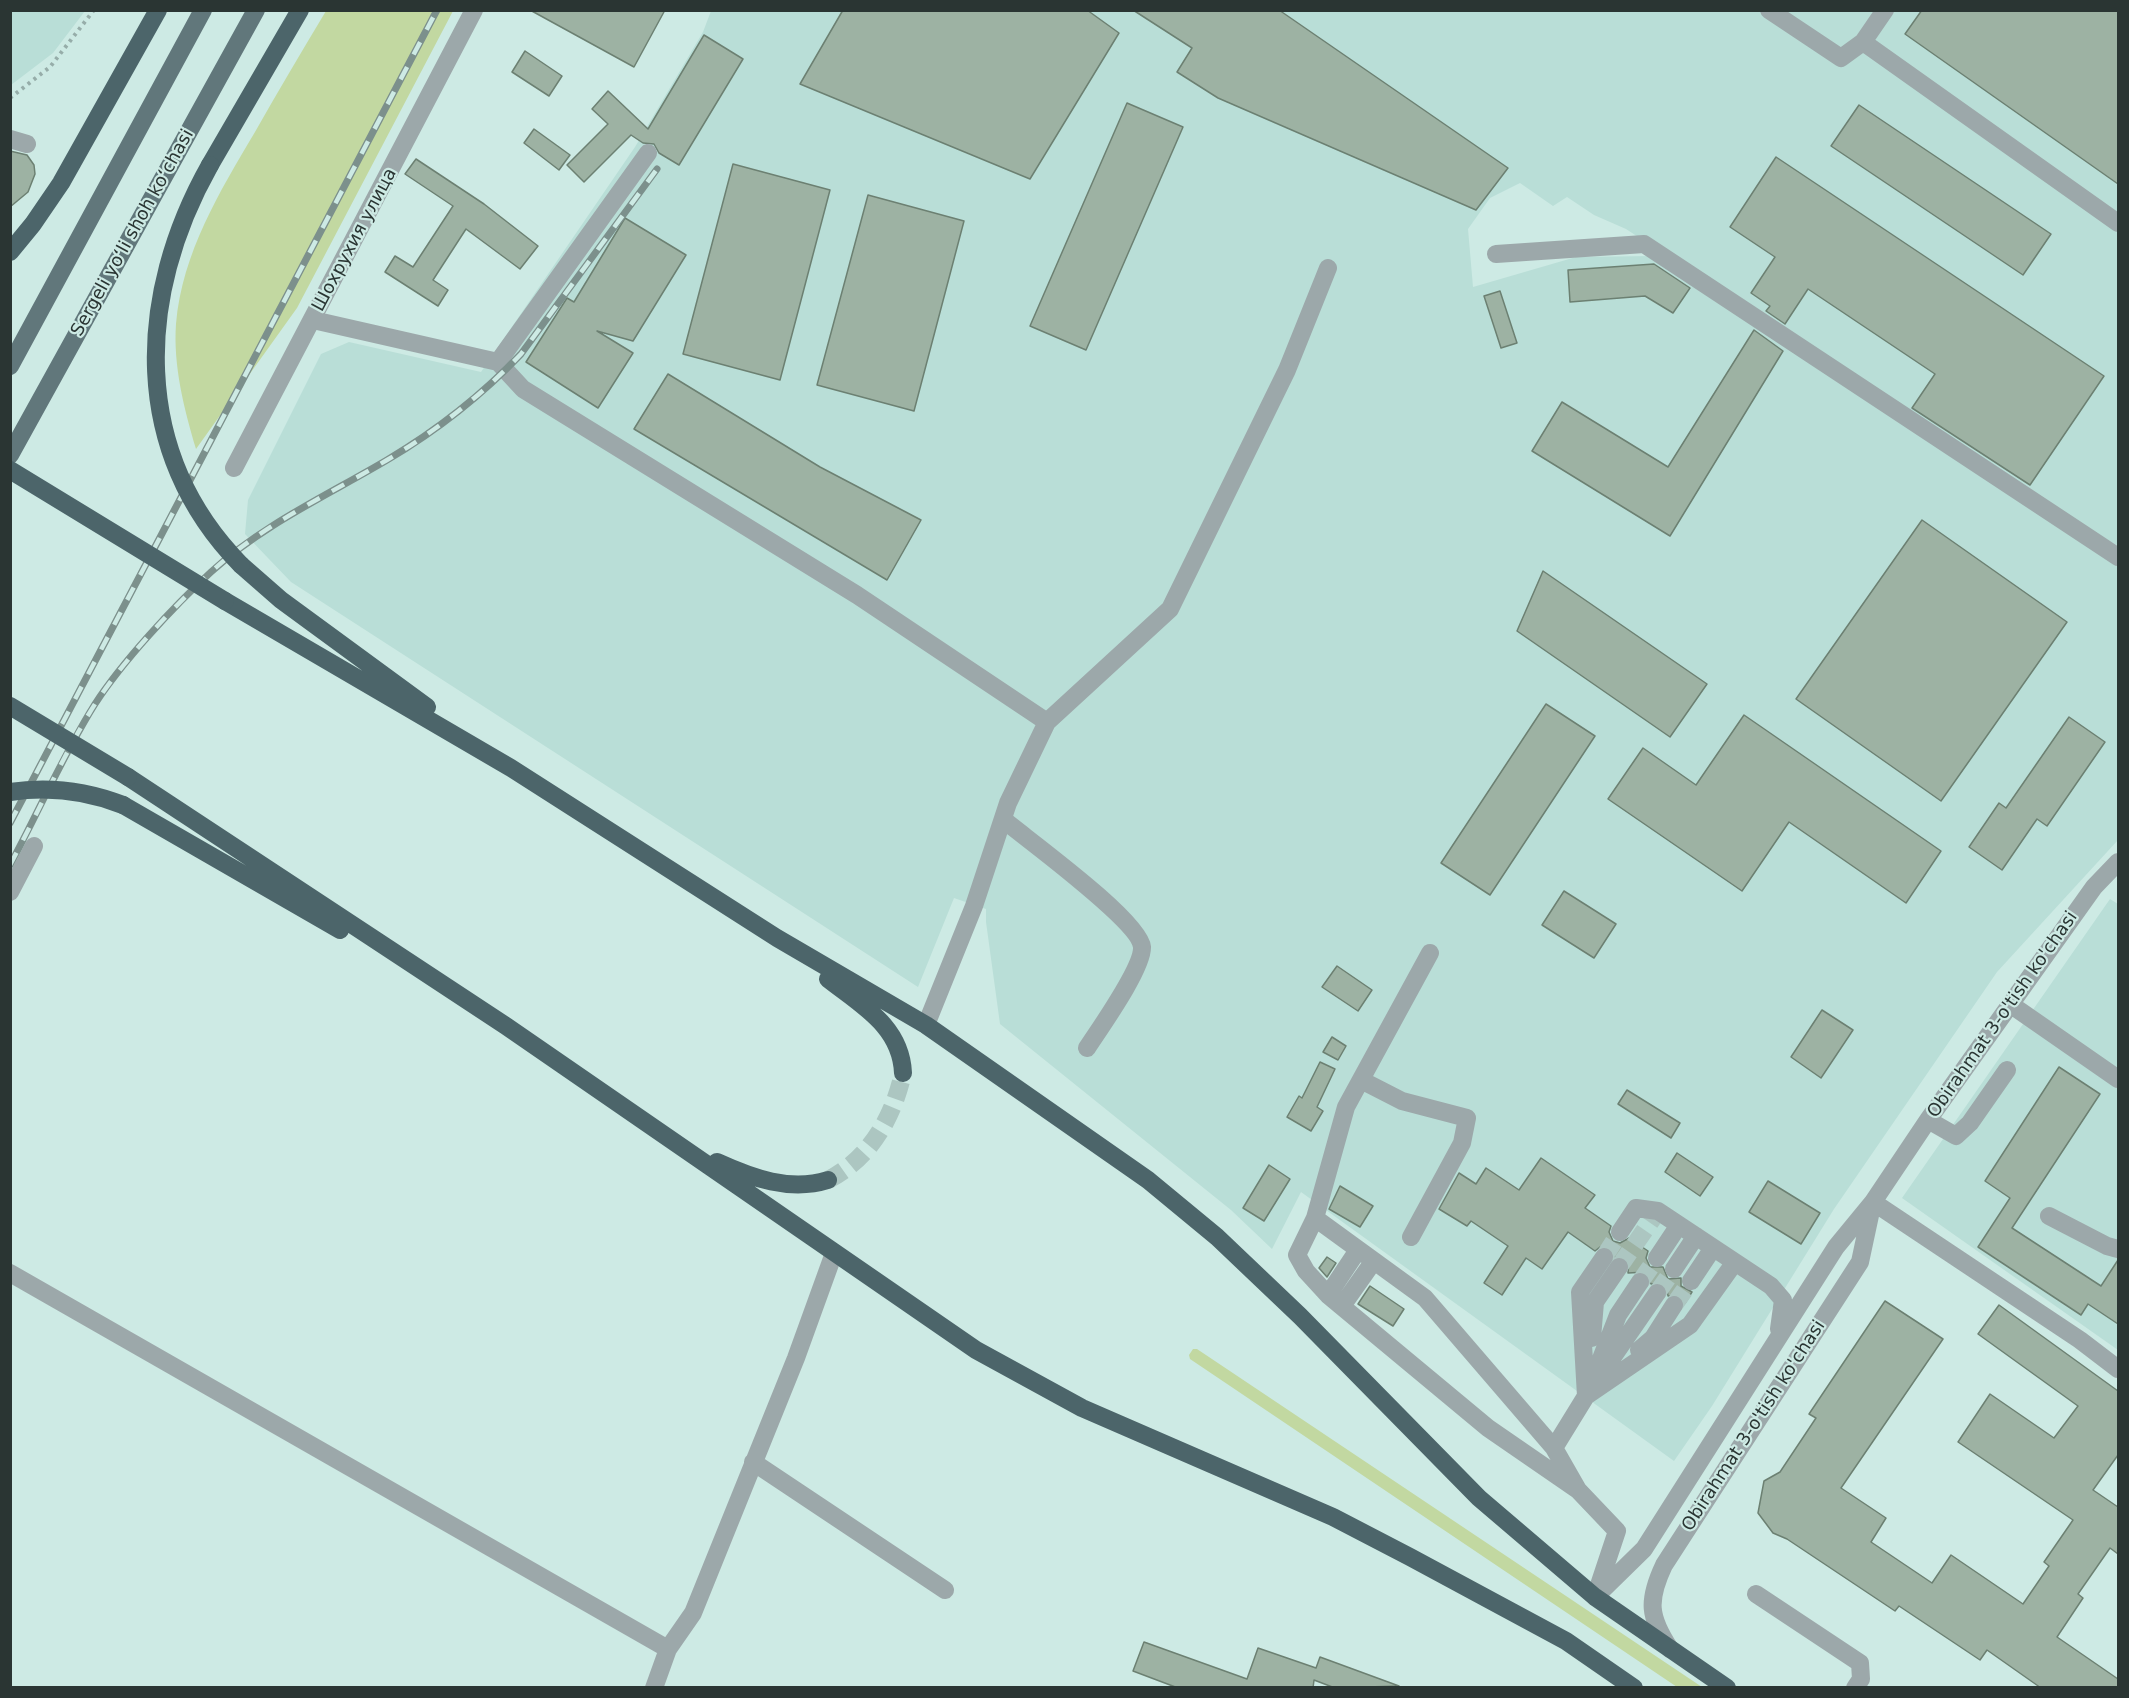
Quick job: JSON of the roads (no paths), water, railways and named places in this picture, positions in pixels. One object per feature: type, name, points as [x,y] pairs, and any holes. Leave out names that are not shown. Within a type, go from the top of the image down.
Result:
[{"type":"highway","points":[[10,252],[61,183],[159,10]]},
{"type":"highway","points":[[300,10],[210,165],[179,230],[163,281],[156,330],[157,382],[167,433],[184,481],[204,519],[241,565],[312,623],[512,768]]},
{"type":"highway","points":[[10,470],[225,601],[512,768],[777,938],[926,1025],[1139,1174],[1217,1237],[1300,1316],[1479,1498],[1595,1597],[1728,1688]]},
{"type":"highway","points":[[10,706],[128,777],[506,1026],[976,1350],[1082,1408],[1180,1453],[1333,1517],[1566,1641],[1634,1688]]},
{"type":"highway","points":[[10,792],[61,790],[92,795],[123,805],[506,1026]]},
{"type":"highway","points":[[777,938],[882,1022],[897,1041],[903,1073]]},
{"type":"highway","points":[[680,1146],[746,1175],[767,1180],[807,1184],[828,1180]]},
{"type":"main road","points":[[10,366],[204,10]]},
{"type":"main road","name":"Sergeli yo‘li shoh ko‘chasi","points":[[10,455],[256,10]]},
{"type":"street","name":"Шохрухия улица","points":[[234,468],[314,320],[474,10]]},
{"type":"street","points":[[1768,10],[1841,58],[1863,42],[1885,10]]},
{"type":"street","points":[[1863,42],[2118,223]]},
{"type":"street","points":[[498,362],[648,153]]},
{"type":"street","points":[[1496,254],[1644,244],[2118,557]]},
{"type":"street","points":[[926,1025],[974,906],[1008,803],[1047,723],[1170,609],[1287,370],[1328,268]]},
{"type":"street","points":[[314,320],[498,362],[523,389],[857,595],[1047,723]]},
{"type":"street","points":[[1004,820],[1109,904],[1132,927],[1142,946],[1139,964],[1087,1048]]},
{"type":"street","points":[[10,892],[34,846]]},
{"type":"street","name":"Obirahmat 3-o'tish ko'chasi","points":[[1595,1597],[1644,1549],[1836,1247],[1873,1202],[1928,1120],[2094,887],[2118,862]]},
{"type":"street","points":[[1430,953],[1346,1107],[1315,1218],[1297,1255],[1306,1271],[1335,1300],[1488,1428],[1578,1490],[1617,1531],[1595,1597]]},
{"type":"street","points":[[2010,1004],[2118,1079]]},
{"type":"street","points":[[1928,1120],[1956,1136],[1971,1123],[2007,1070]]},
{"type":"street","points":[[1361,1080],[1402,1101],[1467,1118],[1462,1143],[1411,1237]]},
{"type":"street","points":[[1873,1202],[2080,1340],[2118,1369]]},
{"type":"street","name":"Obirahmat 3-o'tish ko'chasi","points":[[1670,1649],[1655,1627],[1651,1603],[1655,1585],[1664,1565],[1860,1262],[1873,1202]]},
{"type":"street","points":[[1620,1232],[1636,1208],[1658,1211],[1771,1286],[1783,1300],[1783,1316],[1776,1339]]},
{"type":"street","points":[[2049,1216],[2107,1246],[2118,1249]]},
{"type":"street","points":[[1315,1218],[1425,1298],[1554,1448],[1578,1490]]},
{"type":"street","points":[[1657,1258],[1679,1225]]},
{"type":"street","points":[[1674,1269],[1696,1236]]},
{"type":"street","points":[[1691,1281],[1713,1248]]},
{"type":"street","points":[[1335,1300],[1358,1250]]},
{"type":"street","points":[[654,1688],[668,1648],[693,1613],[796,1358],[834,1253]]},
{"type":"street","points":[[1586,1396],[1580,1292],[1604,1257]]},
{"type":"street","points":[[1335,1300],[1373,1262]]},
{"type":"street","points":[[1586,1396],[1690,1325],[1735,1262]]},
{"type":"street","points":[[1586,1396],[1595,1302],[1619,1267]]},
{"type":"street","points":[[10,1273],[668,1648]]},
{"type":"street","points":[[1586,1396],[1618,1315],[1640,1282]]},
{"type":"street","points":[[1554,1448],[1586,1396],[1657,1293]]},
{"type":"street","points":[[1586,1396],[1653,1338],[1674,1305]]},
{"type":"street","points":[[753,1462],[945,1590]]},
{"type":"street","points":[[1756,1594],[1860,1663],[1861,1679],[1855,1688]]},
{"type":"tunnel","points":[[828,1180],[856,1160],[878,1135],[893,1106],[903,1073]]},
{"type":"tunnel","points":[[1619,1267],[1658,1211]]},
{"type":"tunnel","points":[[1604,1257],[1620,1232]]},
{"type":"tunnel","points":[[1640,1282],[1657,1258]]},
{"type":"tunnel","points":[[1657,1293],[1674,1269]]},
{"type":"tunnel","points":[[1674,1305],[1691,1281]]},
{"type":"railway","points":[[10,823],[437,10]]},
{"type":"railway","points":[[10,865],[95,704],[119,670],[165,618],[231,555],[296,511],[405,449],[441,425],[490,384],[521,354],[657,169]]}]
